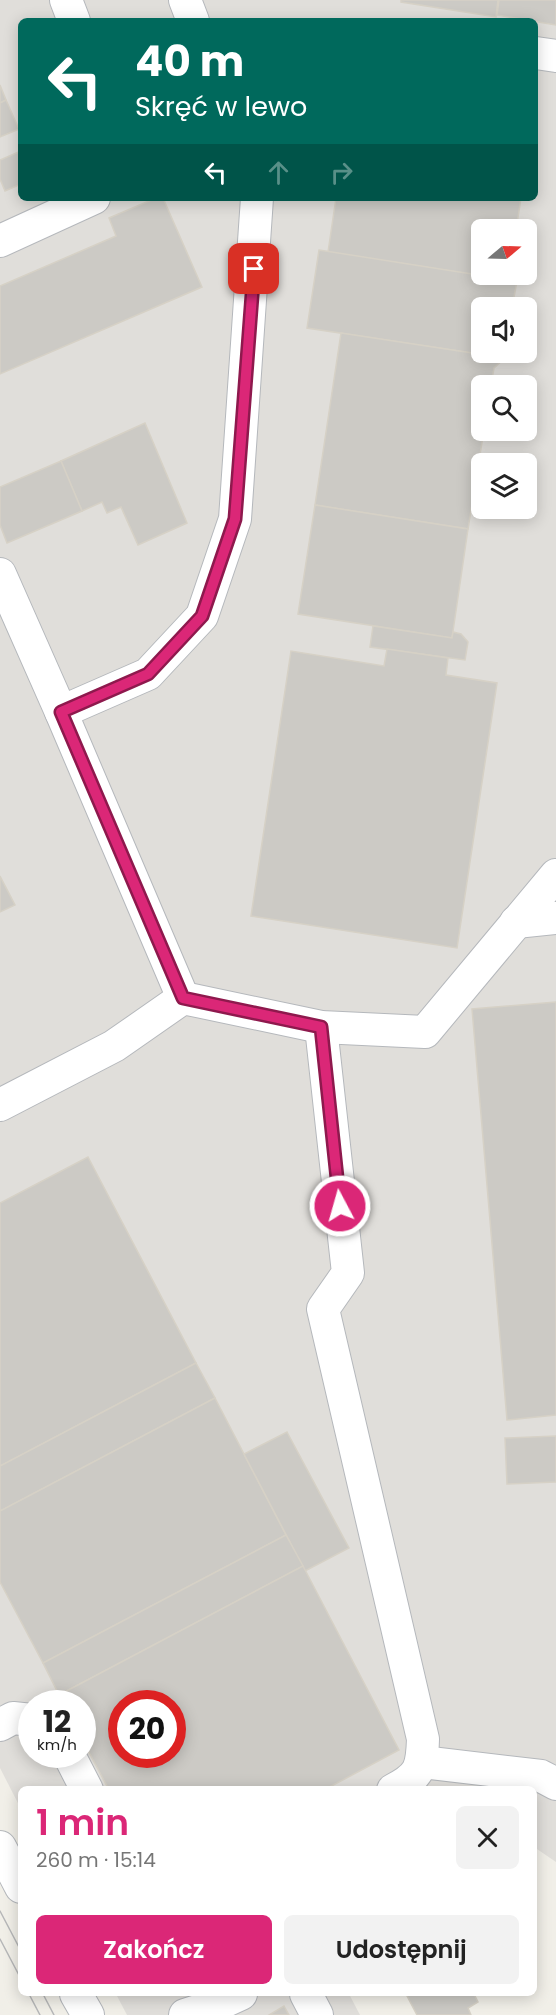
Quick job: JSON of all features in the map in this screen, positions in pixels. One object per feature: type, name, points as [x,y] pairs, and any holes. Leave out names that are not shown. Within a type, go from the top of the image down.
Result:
[{"type":"street","points":[[66,0],[73,18]]},
{"type":"street","points":[[185,0],[192,18]]},
{"type":"street","points":[[538,53],[556,56]]},
{"type":"street","points":[[0,241],[87,201]]},
{"type":"street","points":[[61,712],[148,674],[202,616],[235,519],[257,201]]},
{"type":"street","points":[[0,574],[183,998]]},
{"type":"street","points":[[0,1105],[114,1046],[183,998],[321,1027],[425,1032],[556,875]]},
{"type":"street","points":[[516,922],[556,918]]},
{"type":"street","points":[[321,1027],[348,1273],[323,1309],[423,1739],[422,1762],[411,1780],[400,1786]]},
{"type":"street","points":[[0,1725],[13,1718],[18,1719]]},
{"type":"street","points":[[422,1762],[541,1776],[556,1784]]},
{"type":"street","points":[[76,1768],[85,1786]]},
{"type":"street","points":[[0,1847],[18,1881]]},
{"type":"street","points":[[77,1996],[88,2015]]},
{"type":"street","points":[[307,1996],[317,2015]]},
{"type":"street","points":[[185,2015],[228,2004]]},
{"type":"shaded area","points":[[0,0],[556,0],[556,1862],[537,1849],[537,1786],[18,1786],[18,1803],[0,1768]]},
{"type":"shaded area","points":[[117,1996],[350,1996],[360,2015],[127,2015]]},
{"type":"building","points":[[401,0],[498,0],[496,17],[401,2]]},
{"type":"building","points":[[499,0],[556,0],[556,25],[538,22],[538,18],[497,15]]},
{"type":"building","points":[[0,85],[6,100],[0,103]]},
{"type":"building","points":[[6,100],[18,129],[0,137],[0,103]]},
{"type":"building","points":[[18,152],[18,185],[5,191],[0,179],[0,160]]},
{"type":"building","points":[[149,201],[164,201],[202,287],[0,374],[0,286],[116,236],[109,218]]},
{"type":"building","points":[[336,201],[521,201],[518,219],[471,219],[471,274],[328,252]]},
{"type":"building","points":[[319,250],[471,274],[471,285],[516,285],[514,297],[471,297],[471,353],[307,328]]},
{"type":"building","points":[[341,333],[471,353],[471,363],[500,363],[494,368],[493,375],[471,375],[471,441],[482,441],[480,453],[471,453],[471,510],[468,529],[315,505]]},
{"type":"building","points":[[145,423],[187,523],[138,545],[121,507],[107,513],[102,502],[82,511],[61,461]]},
{"type":"building","points":[[61,461],[82,511],[7,543],[0,525],[0,487]]},
{"type":"building","points":[[315,505],[468,529],[452,638],[298,614]]},
{"type":"building","points":[[373,626],[452,638],[453,632],[461,634],[468,642],[465,660],[370,647]]},
{"type":"building","points":[[387,649],[448,658],[446,675],[497,683],[457,948],[251,916],[291,651],[384,666]]},
{"type":"building","points":[[0,876],[15,905],[0,912]]},
{"type":"building","points":[[556,1002],[556,1415],[507,1420],[472,1009]]},
{"type":"building","points":[[88,1157],[196,1363],[0,1466],[0,1203]]},
{"type":"building","points":[[196,1363],[215,1398],[0,1511],[0,1466]]},
{"type":"building","points":[[215,1398],[286,1535],[43,1663],[0,1582],[0,1511]]},
{"type":"building","points":[[287,1432],[349,1548],[305,1571],[244,1454]]},
{"type":"building","points":[[556,1436],[556,1482],[507,1484],[505,1438]]},
{"type":"building","points":[[286,1535],[303,1566],[68,1690],[56,1690],[43,1663]]},
{"type":"building","points":[[303,1566],[399,1750],[332,1786],[107,1786],[96,1765],[96,1690],[68,1690]]},
{"type":"building","points":[[407,1996],[475,1996],[478,2002],[468,2008],[471,2015],[417,2015]]},
{"type":"building","points":[[284,2006],[289,2015],[269,2015]]},
{"type":"tram line","points":[[0,1911],[18,1945]]},
{"type":"tram line","points":[[0,1939],[18,1973]]},
{"type":"tram line","points":[[30,1996],[40,2015]]},
{"type":"tram line","points":[[44,1996],[54,2015]]},
{"type":"route","points":[[254,269],[235,519],[202,616],[148,674],[61,712],[183,998],[321,1027],[340,1206]]}]
